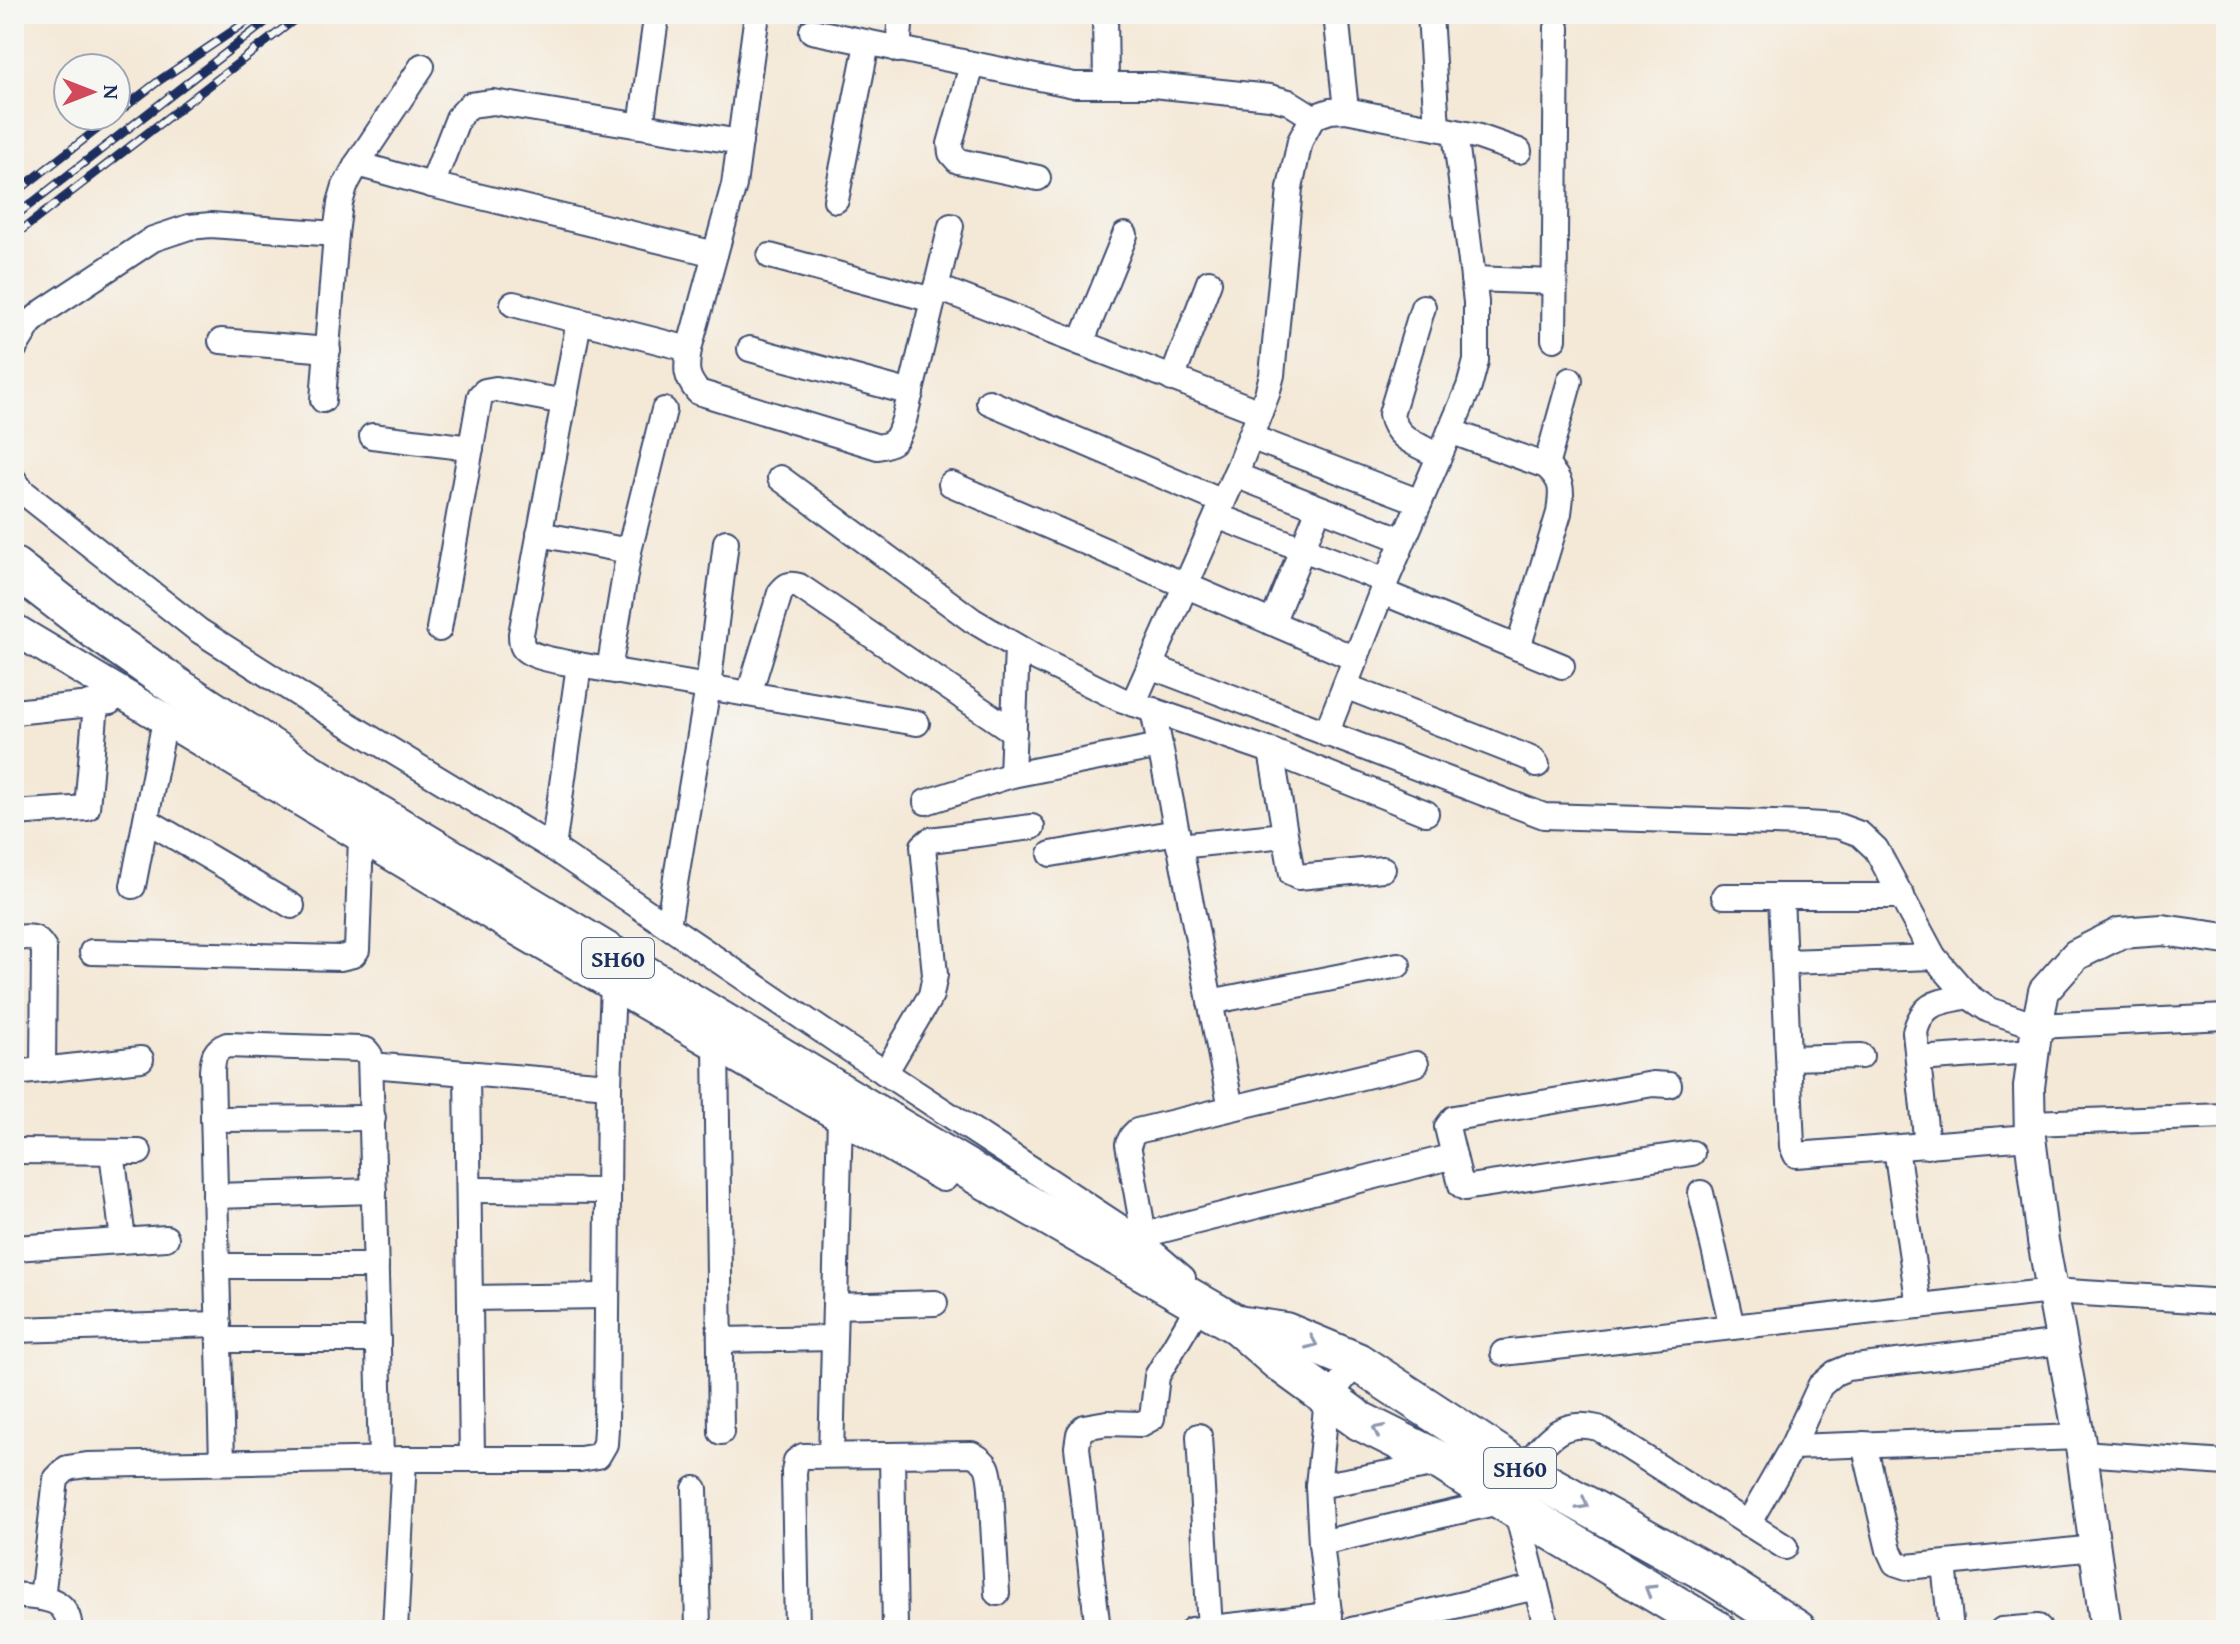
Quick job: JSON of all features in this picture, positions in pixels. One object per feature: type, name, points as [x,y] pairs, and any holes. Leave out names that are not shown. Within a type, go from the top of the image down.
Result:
[{"type":"main road","name":"SH60","points":[[14,567],[177,687],[306,771],[984,1179],[1126,1239],[1193,1301],[1237,1325],[1278,1361],[1360,1421],[1514,1494],[1715,1577],[1797,1630]]},
{"type":"main road","name":"SH60","points":[[1237,1325],[1285,1332],[1357,1362],[1514,1494],[1717,1630]]},
{"type":"street","points":[[757,14],[734,185],[689,349],[686,372],[698,392],[878,447],[890,445],[898,437],[911,393],[951,226]]},
{"type":"street","points":[[898,50],[901,14]]},
{"type":"street","points":[[1105,14],[1106,85]]},
{"type":"street","points":[[1336,14],[1346,110]]},
{"type":"street","points":[[1326,734],[1403,540],[1469,387],[1476,361],[1478,334],[1473,279],[1446,130],[1430,14]]},
{"type":"street","points":[[641,126],[656,19]]},
{"type":"street","points":[[1554,339],[1557,28]]},
{"type":"street","points":[[812,31],[1074,85],[1153,85],[1270,97],[1289,102],[1313,117]]},
{"type":"street","points":[[836,200],[867,44]]},
{"type":"street","points":[[972,65],[950,144],[951,153],[958,161],[1038,178]]},
{"type":"street","points":[[323,400],[336,234],[345,186],[422,66]]},
{"type":"street","points":[[432,185],[458,118],[470,105],[493,102],[740,142]]},
{"type":"street","points":[[1231,1108],[1160,746],[1143,707],[1150,666],[1235,475],[1272,375],[1290,188],[1300,141],[1313,117],[1346,110],[1476,136],[1519,151]]},
{"type":"street","points":[[357,164],[715,254]]},
{"type":"street","points":[[14,349],[30,323],[44,311],[153,239],[189,227],[211,225],[336,234]]},
{"type":"street","points":[[1081,343],[1125,235]]},
{"type":"street","points":[[770,256],[935,294],[1081,343],[1260,412]]},
{"type":"street","points":[[1473,279],[1554,282]]},
{"type":"street","points":[[1172,379],[1209,282]]},
{"type":"street","points":[[513,304],[689,349]]},
{"type":"street","points":[[1423,307],[1391,414],[1400,436],[1439,456]]},
{"type":"street","points":[[579,321],[521,634],[521,645],[526,651],[579,665],[917,723]]},
{"type":"street","points":[[221,341],[328,350]]},
{"type":"street","points":[[750,349],[911,393]]},
{"type":"street","points":[[1546,466],[1570,380]]},
{"type":"street","points":[[439,629],[480,396],[485,391],[496,389],[564,402]]},
{"type":"street","points":[[989,402],[1384,587],[1562,666]]},
{"type":"street","points":[[609,670],[629,551],[664,410]]},
{"type":"street","points":[[1450,431],[1546,466],[1556,475],[1562,490],[1559,513],[1518,648]]},
{"type":"street","points":[[372,436],[471,448]]},
{"type":"street","points":[[1250,437],[1420,502]]},
{"type":"street","points":[[1235,475],[1403,540]]},
{"type":"street","points":[[780,478],[972,620],[1078,679],[1143,707],[1271,751],[1426,813]]},
{"type":"street","points":[[14,480],[22,491],[198,630],[553,848],[1126,1239],[1237,1325]]},
{"type":"street","points":[[951,484],[1356,659]]},
{"type":"street","points":[[1272,623],[1319,508]]},
{"type":"street","points":[[539,534],[629,551]]},
{"type":"street","points":[[668,925],[708,687],[726,542]]},
{"type":"street","points":[[749,694],[780,593],[791,583],[1014,732]]},
{"type":"street","points":[[14,629],[613,985],[1159,1301],[1193,1301],[1157,1376],[1152,1418],[1141,1424],[1107,1423],[1084,1427],[1079,1434],[1077,1447],[1098,1630]]},
{"type":"street","points":[[1012,775],[1017,647]]},
{"type":"street","points":[[553,848],[579,665]]},
{"type":"street","points":[[1150,666],[1544,816],[1838,826],[1860,834],[1876,849],[1934,957],[1968,996],[2035,1038]]},
{"type":"street","points":[[1345,686],[1524,756],[1537,765]]},
{"type":"street","points":[[14,712],[132,700]]},
{"type":"street","points":[[14,813],[87,808],[96,704]]},
{"type":"street","points":[[133,886],[165,720]]},
{"type":"street","points":[[926,802],[1012,775],[1160,746]]},
{"type":"street","points":[[1271,751],[1292,874],[1298,877],[1383,869]]},
{"type":"street","points":[[146,820],[292,906]]},
{"type":"street","points":[[885,1073],[931,995],[935,975],[923,846],[930,840],[1032,827]]},
{"type":"street","points":[[1051,854],[1178,839],[1284,835]]},
{"type":"street","points":[[92,952],[340,958],[353,955],[357,950],[361,837]]},
{"type":"street","points":[[1724,896],[1902,896]]},
{"type":"street","points":[[1781,896],[1792,1146],[1796,1155],[1927,1146],[2030,1130],[2226,1116]]},
{"type":"street","points":[[2106,1630],[2081,1445],[2043,1241],[2030,1130],[2029,1087],[2035,1038],[2044,991],[2076,955],[2120,933],[2162,930],[2226,939]]},
{"type":"street","points":[[14,938],[31,936],[44,949],[43,1070]]},
{"type":"street","points":[[1786,962],[1934,957]]},
{"type":"street","points":[[1210,1002],[1398,965]]},
{"type":"street","points":[[42,1598],[56,1479],[67,1468],[87,1465],[392,1459],[580,1459],[598,1456],[605,1444],[613,985]]},
{"type":"street","points":[[1927,1146],[1915,1032],[1919,1015],[1929,1005],[1968,996]]},
{"type":"street","points":[[1918,1059],[2035,1038],[2226,1017]]},
{"type":"street","points":[[716,1044],[721,1432]]},
{"type":"street","points":[[222,1462],[213,1057],[219,1048],[227,1045],[366,1050],[371,1065],[378,1340],[392,1459],[395,1630]]},
{"type":"street","points":[[1789,1058],[1861,1056]]},
{"type":"street","points":[[14,1073],[141,1059]]},
{"type":"street","points":[[1126,1239],[1128,1144],[1137,1131],[1416,1064]]},
{"type":"street","points":[[371,1065],[609,1085]]},
{"type":"street","points":[[467,1073],[472,1459]]},
{"type":"street","points":[[1669,1085],[1653,1084],[1454,1118],[1447,1127],[1461,1185],[1465,1188],[1692,1153]]},
{"type":"street","points":[[831,1455],[840,1116]]},
{"type":"street","points":[[213,1119],[373,1118]]},
{"type":"street","points":[[1896,1148],[1919,1306]]},
{"type":"street","points":[[14,1151],[139,1152]]},
{"type":"street","points":[[112,1152],[123,1240]]},
{"type":"street","points":[[1126,1239],[1454,1156]]},
{"type":"street","points":[[469,1190],[608,1191]]},
{"type":"street","points":[[215,1196],[374,1191]]},
{"type":"street","points":[[1701,1193],[1732,1327]]},
{"type":"street","points":[[14,1248],[166,1238]]},
{"type":"street","points":[[217,1266],[376,1266]]},
{"type":"street","points":[[1503,1353],[2052,1291],[2226,1302]]},
{"type":"street","points":[[470,1298],[606,1296]]},
{"type":"street","points":[[835,1306],[935,1303]]},
{"type":"street","points":[[14,1330],[219,1332],[378,1340]]},
{"type":"street","points":[[720,1340],[834,1338]]},
{"type":"street","points":[[1748,1524],[1792,1447],[1820,1386],[1835,1373],[1847,1368],[2062,1342]]},
{"type":"street","points":[[1199,1436],[1204,1629],[1330,1622],[1318,1486],[1327,1399],[1357,1362]]},
{"type":"street","points":[[1321,1543],[1514,1494],[1555,1432],[1588,1426],[1598,1428],[1785,1547]]},
{"type":"street","points":[[1792,1447],[1864,1444],[2081,1445],[2226,1463]]},
{"type":"street","points":[[1864,1444],[1889,1550],[1895,1563],[1907,1567],[2095,1548]]},
{"type":"street","points":[[797,1630],[794,1472],[796,1461],[803,1456],[972,1454],[983,1460],[989,1470],[991,1487],[997,1593]]},
{"type":"street","points":[[892,1455],[895,1630]]},
{"type":"street","points":[[1318,1486],[1444,1463]]},
{"type":"street","points":[[695,1489],[698,1630]]},
{"type":"street","points":[[1514,1494],[1547,1630]]},
{"type":"street","points":[[1944,1564],[1951,1630]]},
{"type":"street","points":[[1352,1630],[1536,1587]]},
{"type":"street","points":[[14,1595],[56,1601],[64,1610],[70,1630]]},
{"type":"street","points":[[2002,1630],[2038,1627]]},
{"type":"railway","points":[[132,102],[258,14]]},
{"type":"railway","points":[[14,217],[276,14]]},
{"type":"railway","points":[[14,236],[302,14]]},
{"type":"railway","points":[[14,194],[93,132]]}]
